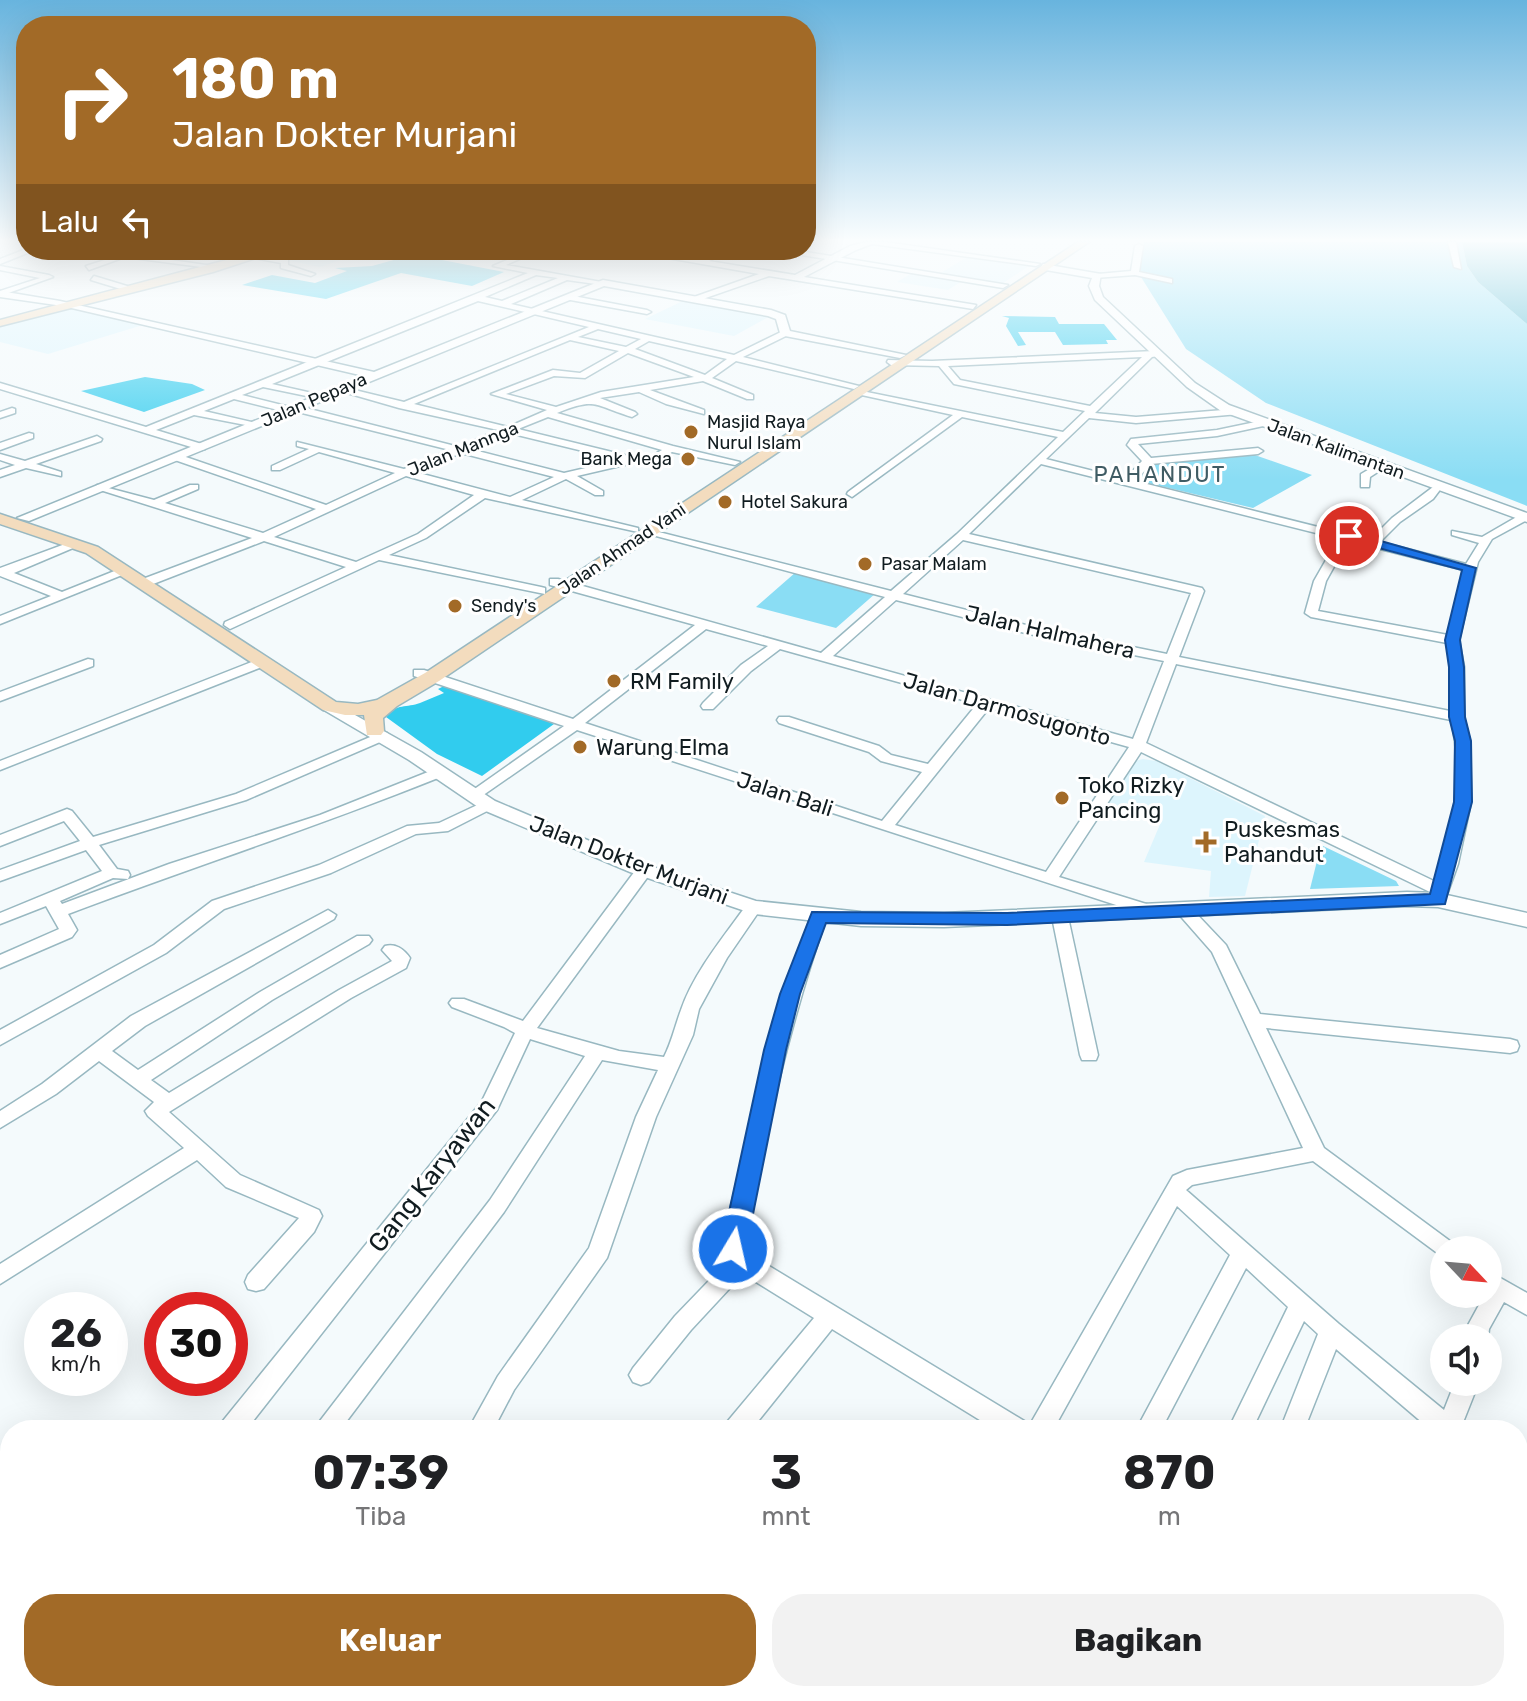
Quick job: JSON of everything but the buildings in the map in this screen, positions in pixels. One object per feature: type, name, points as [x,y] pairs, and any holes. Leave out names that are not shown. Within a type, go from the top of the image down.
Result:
[{"type":"main road","name":"Jalan Ahmad Yani","points":[[355,712],[382,701],[426,675],[554,586],[857,389],[953,321]]},
{"type":"main road","name":"Jalan Ahmad Yani","points":[[898,360],[956,321]]},
{"type":"main road","name":"Jalan Ahmad Yani","points":[[641,531],[735,462],[784,436]]},
{"type":"main road","name":"Jalan Dokter Murjani","points":[[0,510],[103,546],[245,643],[345,699],[382,701]]},
{"type":"main road","name":"Jalan Dokter Murjani","points":[[0,519],[76,543],[151,581],[230,625],[262,662],[330,706],[355,712]]},
{"type":"main road","name":"Jalan Ahmad Yani","points":[[426,675],[554,586]]},
{"type":"main road","points":[[378,734],[373,716],[382,701]]},
{"type":"street","points":[[137,321],[374,375]]},
{"type":"street","points":[[148,430],[419,321]]},
{"type":"street","name":"Jalan Pepaya","points":[[24,518],[508,321]]},
{"type":"street","points":[[571,321],[1067,436]]},
{"type":"street","points":[[782,321],[785,333],[898,360],[942,364],[1155,354]]},
{"type":"street","name":"Jalan Kalimantan","points":[[1122,321],[1191,385],[1236,412],[1526,517]]},
{"type":"street","points":[[402,406],[595,327]]},
{"type":"street","name":"Jalan Mannga","points":[[151,581],[262,538],[404,473],[552,412],[591,398],[707,378],[731,360],[785,333]]},
{"type":"street","points":[[571,338],[627,349],[750,397]]},
{"type":"street","points":[[648,338],[582,376],[553,373],[496,394],[671,449],[735,462]]},
{"type":"street","points":[[824,657],[961,536],[1155,354]]},
{"type":"street","points":[[942,364],[957,382],[1091,413],[1136,420],[1236,412]]},
{"type":"street","points":[[262,384],[318,397]]},
{"type":"street","points":[[0,386],[201,447]]},
{"type":"street","points":[[640,388],[669,402],[701,412]]},
{"type":"street","points":[[338,389],[649,463],[671,449]]},
{"type":"street","points":[[233,396],[566,476],[599,493]]},
{"type":"street","points":[[591,398],[632,414]]},
{"type":"street","points":[[0,415],[12,411]]},
{"type":"street","points":[[195,412],[253,425]]},
{"type":"street","points":[[852,494],[961,413]]},
{"type":"street","points":[[1148,461],[1132,445],[1135,441],[1217,433],[1265,423]]},
{"type":"street","points":[[0,447],[29,436]]},
{"type":"street","points":[[0,474],[97,439]]},
{"type":"street","name":"Jalan Halmahera","points":[[301,444],[483,494],[895,594],[1029,630],[1457,717]]},
{"type":"street","points":[[276,468],[318,449]]},
{"type":"street","points":[[1128,482],[1148,461],[1258,451]]},
{"type":"street","points":[[0,457],[57,474]]},
{"type":"street","points":[[176,457],[327,509]]},
{"type":"street","points":[[513,500],[566,476],[633,460]]},
{"type":"street","points":[[1040,461],[1469,568]]},
{"type":"street","points":[[1365,485],[1365,476],[1382,466]]},
{"type":"street","points":[[101,487],[359,567]]},
{"type":"street","points":[[154,504],[194,487]]},
{"type":"street","points":[[1374,542],[1437,487]]},
{"type":"street","points":[[230,625],[380,557],[443,524],[483,494]]},
{"type":"street","points":[[1439,895],[1450,864],[1463,802],[1463,741],[1457,717],[1457,667],[1453,640],[1469,568],[1485,541],[1503,527],[1526,517]]},
{"type":"street","points":[[1456,533],[1485,541]]},
{"type":"street","points":[[961,536],[1198,591],[1138,745],[1050,878]]},
{"type":"street","points":[[2,573],[76,543]]},
{"type":"street","name":"Jalan Darmosugonto","points":[[380,557],[554,586],[824,657],[1138,745],[1439,895]]},
{"type":"street","points":[[1330,563],[1320,581],[1311,613],[1453,640]]},
{"type":"street","points":[[0,620],[126,571]]},
{"type":"street","points":[[2,573],[62,596]]},
{"type":"street","points":[[0,1038],[160,949],[218,905],[335,865],[413,829],[442,828],[703,625]]},
{"type":"street","points":[[708,706],[746,668],[777,645]]},
{"type":"street","points":[[0,766],[262,662]]},
{"type":"street","points":[[0,697],[88,663]]},
{"type":"street","name":"Jalan Bali","points":[[426,675],[885,827],[1152,911]]},
{"type":"street","points":[[885,827],[986,703]]},
{"type":"street","name":"Jalan Dokter Murjani","points":[[330,706],[481,800],[644,871],[754,907],[819,916],[944,920],[1184,911],[1439,895],[1527,920]]},
{"type":"street","points":[[784,720],[874,749],[886,758],[932,770]]},
{"type":"street","points":[[0,876],[87,844],[241,797],[378,734]]},
{"type":"street","points":[[0,919],[128,887],[338,813],[438,773]]},
{"type":"street","points":[[0,841],[67,814],[112,873]]},
{"type":"street","name":"Gang Karyawan","points":[[239,1420],[490,1105],[525,1031],[644,871]]},
{"type":"street","points":[[54,905],[112,873],[121,874],[128,887]]},
{"type":"street","points":[[0,962],[66,933],[68,930],[54,905]]},
{"type":"street","points":[[486,1420],[506,1383],[599,1252],[646,1117],[672,1065],[690,1009],[719,956],[754,907]]},
{"type":"street","points":[[1184,911],[1220,949],[1316,1153],[1430,1238]]},
{"type":"street","points":[[0,1121],[153,1012],[328,915]]},
{"type":"street","points":[[819,916],[790,994],[762,1102],[734,1240],[735,1255],[741,1262],[1001,1420]]},
{"type":"street","points":[[1060,917],[1089,1055]]},
{"type":"street","points":[[137,1080],[266,996],[363,940]]},
{"type":"street","points":[[256,1282],[311,1216],[233,1181],[155,1114],[167,1102],[400,964],[401,958],[391,950]]},
{"type":"street","points":[[458,1003],[511,1022],[525,1031],[597,1052],[672,1065]]},
{"type":"street","points":[[1255,1020],[1510,1046]]},
{"type":"street","points":[[98,1050],[167,1102]]},
{"type":"street","points":[[333,1420],[497,1206],[597,1052]]},
{"type":"street","points":[[0,1275],[197,1150]]},
{"type":"street","points":[[1046,1420],[1180,1182],[1187,1178],[1316,1153]]},
{"type":"street","points":[[1175,1192],[1331,1331],[1438,1420]]},
{"type":"street","points":[[1153,1420],[1243,1252]]},
{"type":"street","points":[[641,1375],[683,1323],[741,1262]]},
{"type":"street","points":[[1502,1290],[1527,1305]]},
{"type":"street","points":[[1245,1420],[1301,1303]]},
{"type":"street","points":[[744,1420],[829,1316]]},
{"type":"street","points":[[1296,1420],[1331,1331]]},
{"type":"street","points":[[1453,1420],[1464,1396]]},
{"type":"shaded area","points":[[21,321],[146,324],[48,354],[0,342],[0,327]]},
{"type":"shaded area","points":[[657,321],[761,321],[734,336]]},
{"type":"shaded area","points":[[1008,321],[1104,324],[1117,340],[1106,340],[1108,344],[1063,345],[1055,332],[1018,332],[1026,345],[1018,346],[1006,326]]},
{"type":"shaded area","points":[[1169,321],[1524,321],[1527,324],[1527,506],[1266,403],[1186,349]]},
{"type":"shaded area","points":[[145,377],[192,384],[205,390],[144,412],[81,391]]},
{"type":"shaded area","points":[[1249,453],[1312,475],[1253,508],[1135,480],[1152,462]]},
{"type":"shaded area","points":[[796,572],[876,593],[836,628],[756,607]]},
{"type":"shaded area","points":[[444,686],[554,724],[482,776],[437,754],[386,717],[398,708],[444,693],[438,689]]},
{"type":"shaded area","name":"Puskesmas Pahandut","points":[[1143,759],[1156,761],[1265,816],[1245,896],[1209,897],[1211,871],[1144,862],[1161,822],[1101,807],[1131,762]]},
{"type":"shaded area","points":[[1321,845],[1396,881],[1399,886],[1310,889]]},
{"type":"place","name":"Masjid Raya Nurul Islam","points":[[691,432]]},
{"type":"place","name":"Bank Mega","points":[[688,459]]},
{"type":"place","name":"Hotel Sakura","points":[[725,502]]},
{"type":"place","name":"Pasar Malam","points":[[865,564]]},
{"type":"place","name":"Sendy's","points":[[455,606]]},
{"type":"place","name":"RM Family","points":[[614,681]]},
{"type":"place","name":"Warung Elma","points":[[580,747]]},
{"type":"place","name":"Toko Rizky Pancing","points":[[1062,798]]},
{"type":"place","name":"Puskesmas Pahandut","points":[[1206,842]]},
{"type":"district","name":"PAHANDUT","points":[[1160,474]]},
{"type":"route","points":[[733,1249],[775,1050],[790,994],[819,916],[1007,919],[1438,900],[1450,864],[1463,802],[1463,741],[1457,717],[1457,667],[1453,640],[1469,568],[1349,536]]}]
